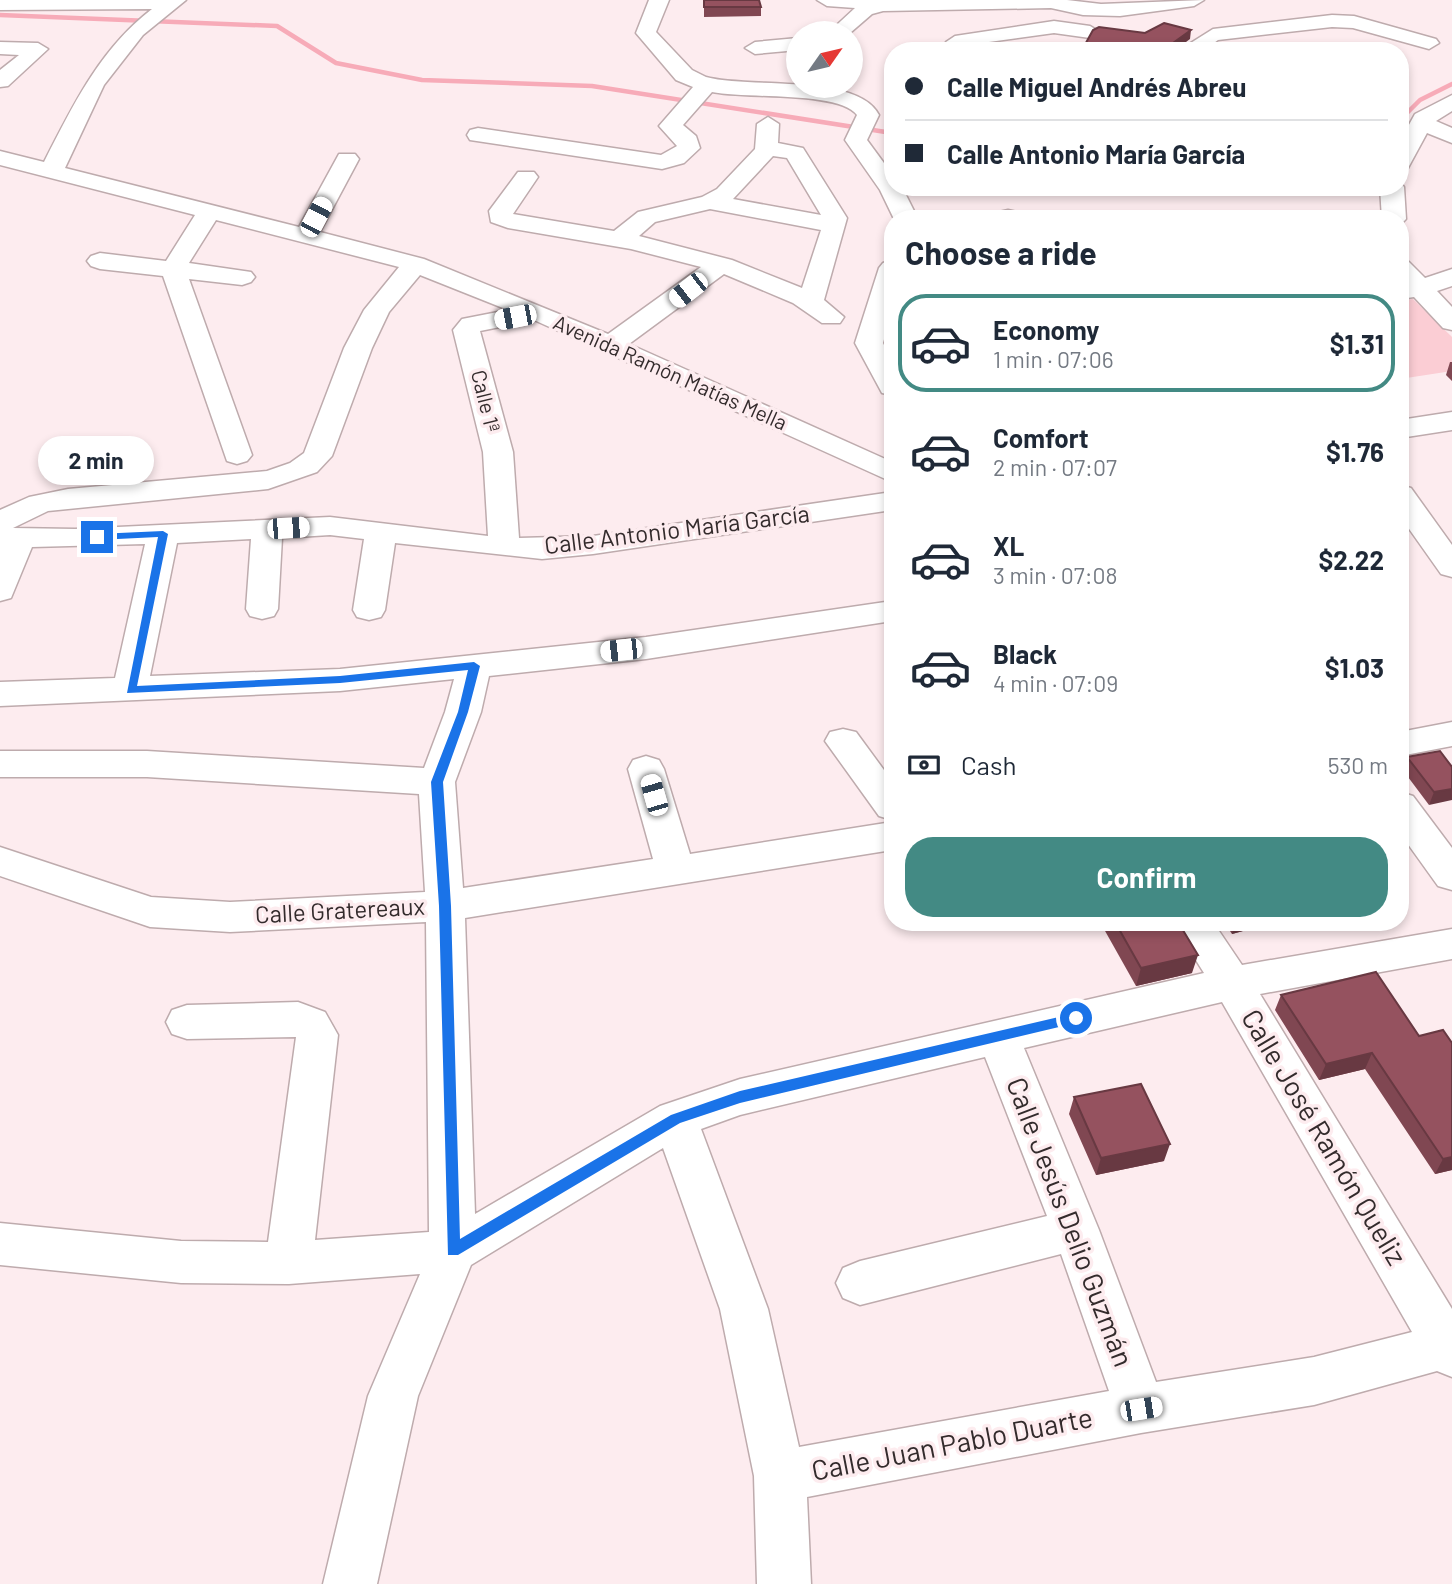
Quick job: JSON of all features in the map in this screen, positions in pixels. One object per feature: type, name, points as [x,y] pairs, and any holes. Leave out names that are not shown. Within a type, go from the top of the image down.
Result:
[{"type":"street","points":[[659,0],[647,36],[684,75],[694,99]]},
{"type":"street","points":[[827,0],[881,5],[1049,1],[1108,10],[1194,0]]},
{"type":"street","points":[[0,4],[174,2]]},
{"type":"street","points":[[52,170],[94,84],[136,31],[174,2]]},
{"type":"street","points":[[852,21],[865,10],[881,5]]},
{"type":"street","points":[[1202,42],[1213,35],[1342,20],[1429,43]]},
{"type":"street","points":[[956,42],[1054,27],[1095,29],[1082,42]]},
{"type":"street","points":[[1409,57],[1452,28]]},
{"type":"street","points":[[755,48],[786,45]]},
{"type":"street","points":[[0,48],[38,49],[0,81]]},
{"type":"street","points":[[478,135],[662,162],[676,158],[689,148],[688,141],[670,126],[694,99],[840,96],[864,107],[868,115],[858,132],[871,166],[884,182]]},
{"type":"street","points":[[1409,145],[1428,114],[1452,102]]},
{"type":"street","points":[[1421,122],[1452,136]]},
{"type":"street","points":[[619,239],[647,217],[710,202],[736,186],[767,136],[795,153],[832,211],[835,225],[811,300]]},
{"type":"street","points":[[306,236],[347,159]]},
{"type":"street","name":"Avenida Ramón Matías Mella","points":[[5,164],[52,170],[415,264],[537,312],[884,469]]},
{"type":"street","points":[[526,177],[501,211],[500,217],[508,221],[564,227],[720,265],[811,300],[831,317]]},
{"type":"street","points":[[710,202],[835,225]]},
{"type":"street","points":[[173,269],[209,212]]},
{"type":"street","points":[[100,261],[242,277]]},
{"type":"street","points":[[0,591],[7,533],[40,503],[68,498],[268,480],[294,474],[308,465],[317,456],[358,348],[377,310],[415,264]]},
{"type":"street","points":[[609,346],[720,265]]},
{"type":"street","points":[[173,269],[237,455]]},
{"type":"street","points":[[1409,290],[1452,277]]},
{"type":"street","points":[[1409,290],[1452,322]]},
{"type":"street","name":"Calle 1ª","points":[[504,547],[498,452],[466,330],[471,326],[537,312]]},
{"type":"street","points":[[880,354],[884,325]]},
{"type":"street","points":[[1409,428],[1452,421]]},
{"type":"street","name":"Calle Antonio María García","points":[[7,533],[163,534],[330,526],[381,530],[504,547],[542,549],[593,545],[884,502]]},
{"type":"street","points":[[1409,506],[1452,567]]},
{"type":"street","points":[[262,609],[267,529]]},
{"type":"street","points":[[369,610],[381,530]]},
{"type":"street","points":[[130,690],[163,534]]},
{"type":"street","points":[[0,694],[340,680],[646,648],[884,612]]},
{"type":"street","points":[[350,1584],[393,1396],[453,1251],[445,906],[437,782],[463,712],[474,666]]},
{"type":"street","points":[[1409,742],[1452,734]]},
{"type":"street","points":[[843,740],[884,796]]},
{"type":"street","points":[[0,764],[147,764],[437,782]]},
{"type":"street","points":[[646,769],[676,872]]},
{"type":"street","points":[[1409,817],[1452,876]]},
{"type":"street","name":"Calle Gratereaux","points":[[0,860],[150,912],[230,917],[445,906],[676,872],[884,837]]},
{"type":"street","name":"Calle José Ramón Queliz","points":[[1198,931],[1232,983],[1450,1348]]},
{"type":"street","points":[[0,1244],[181,1262],[289,1263],[453,1251],[675,1119],[740,1097],[998,1035],[1232,983],[1452,944]]},
{"type":"street","points":[[187,1022],[298,1020],[310,1024],[317,1035],[289,1263]]},
{"type":"street","name":"Calle Jesús Delio Guzmán","points":[[998,1035],[1076,1230],[1141,1409]]},
{"type":"street","points":[[675,1119],[744,1309],[780,1476],[784,1584]]},
{"type":"street","points":[[860,1283],[1076,1230]]},
{"type":"street","name":"Calle Juan Pablo Duarte","points":[[780,1476],[1141,1409],[1314,1381],[1450,1348]]},
{"type":"shaded area","points":[[1409,299],[1413,299],[1452,337],[1452,371],[1409,378]]},
{"type":"building","points":[[704,0],[759,0],[761,7],[704,7]]},
{"type":"building","points":[[1164,23],[1191,30],[1174,42],[1086,42],[1093,30],[1099,27],[1145,33]]},
{"type":"building","points":[[1440,751],[1452,767],[1452,789],[1434,792],[1409,757]]},
{"type":"building","points":[[1120,931],[1183,931],[1198,955],[1141,968]]},
{"type":"building","points":[[1376,972],[1419,1036],[1443,1030],[1452,1043],[1452,1157],[1443,1159],[1372,1053],[1326,1064],[1281,995]]},
{"type":"building","points":[[1141,1084],[1170,1144],[1101,1158],[1074,1097]]},
{"type":"waterway","points":[[0,15],[277,26],[336,63],[422,80],[592,86],[884,132]]},
{"type":"waterway","points":[[1409,111],[1420,100],[1452,84]]},
{"type":"route","points":[[97,537],[163,534],[130,690],[340,680],[474,666],[463,712],[437,782],[445,906],[453,1251],[675,1119],[740,1097],[1076,1018]]}]
